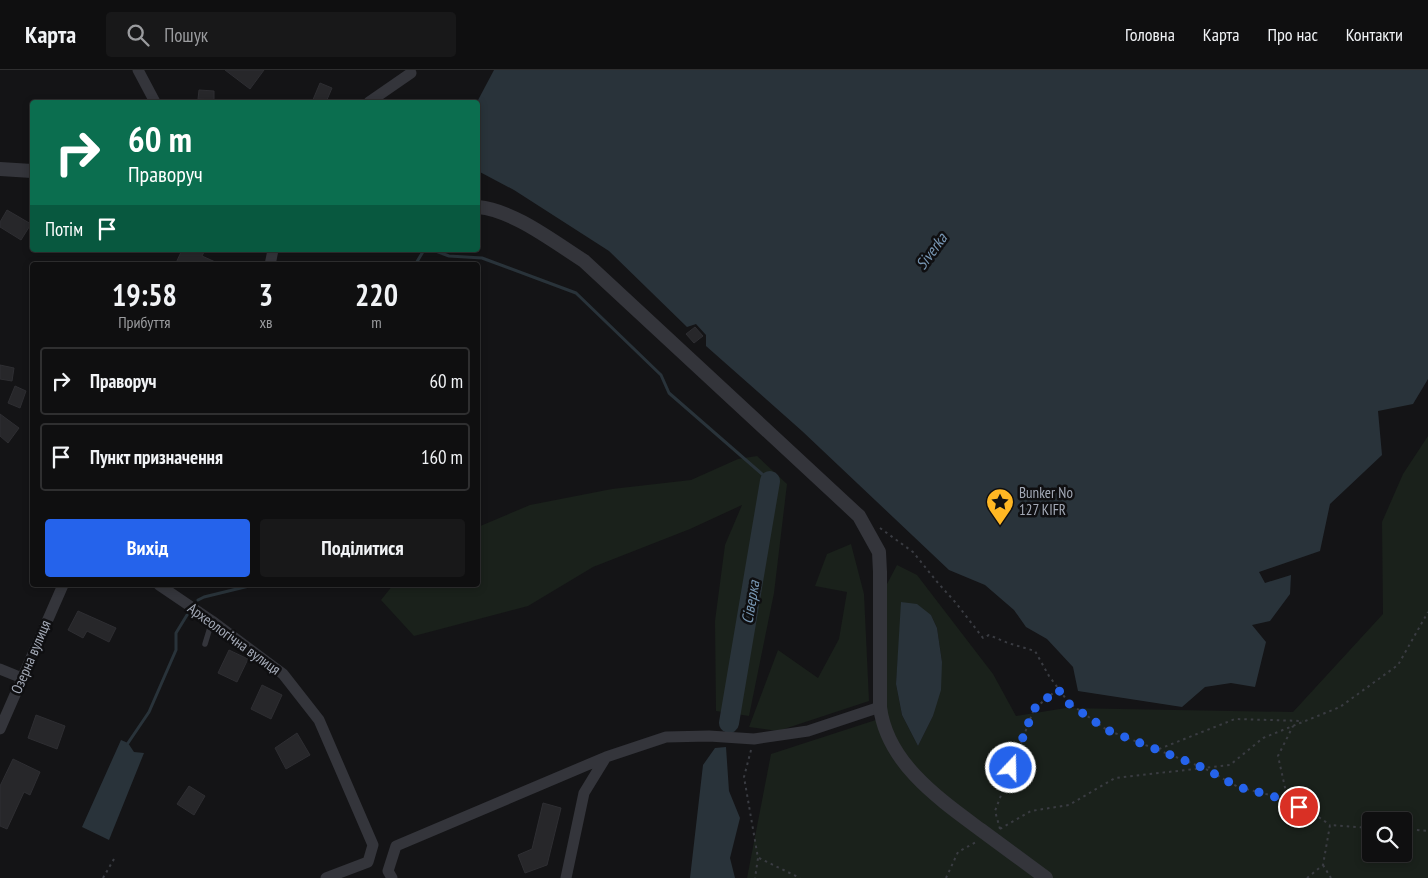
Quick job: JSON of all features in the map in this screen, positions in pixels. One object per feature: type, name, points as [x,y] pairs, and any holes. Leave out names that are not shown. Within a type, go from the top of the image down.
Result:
[{"type":"street","points":[[138,70],[154,100]]},
{"type":"street","points":[[372,100],[411,73]]},
{"type":"street","points":[[0,169],[30,171]]},
{"type":"street","points":[[480,207],[510,216],[533,228],[584,261],[859,516],[878,552],[880,572],[880,707],[881,719],[893,747],[916,778],[942,802],[994,832],[1046,878]]},
{"type":"street","name":"Озерна вулиця","points":[[0,730],[62,587]]},
{"type":"street","name":"Археологічна вулиця","points":[[162,587],[212,621],[283,674],[319,720],[373,845],[368,862],[326,878]]},
{"type":"street","points":[[0,669],[22,678]]},
{"type":"street","points":[[390,874],[396,846],[606,757],[666,737],[709,736],[754,739],[808,731],[880,707]]},
{"type":"street","points":[[566,878],[584,793],[606,757]]},
{"type":"lane","points":[[205,644],[212,621]]},
{"type":"path","points":[[859,516],[882,529],[913,552],[983,638],[989,635],[1035,651],[1049,676],[1068,703],[1107,730],[1204,768],[1238,787],[1289,802],[1310,811],[1330,825],[1362,827]]},
{"type":"path","points":[[946,878],[958,852],[1031,811],[1069,805],[1115,778],[1230,765],[1263,738],[1340,707],[1398,665],[1428,612]]},
{"type":"path","points":[[994,832],[995,811],[1034,709],[1058,689]]},
{"type":"path","points":[[1158,750],[1235,719],[1306,721]]},
{"type":"path","points":[[1289,802],[1278,756],[1293,726]]},
{"type":"path","points":[[754,739],[744,777],[758,858],[755,878]]},
{"type":"path","points":[[1307,878],[1323,865],[1330,825]]},
{"type":"path","points":[[1412,830],[1428,831]]},
{"type":"path","points":[[758,858],[800,878]]},
{"type":"path","points":[[102,878],[114,859]]},
{"type":"path","points":[[1323,865],[1332,878]]},
{"type":"shaded area","points":[[1428,436],[1428,878],[747,878],[771,754],[885,717],[887,584],[897,565],[917,575],[993,674],[1016,716],[1066,708],[1293,712],[1383,614],[1382,522],[1403,474]],"holes":[[[902,602],[931,615],[937,628],[942,662],[933,716],[918,746],[902,715],[896,684]]]},
{"type":"shaded area","points":[[757,456],[787,484],[774,593],[749,716],[716,711],[715,621],[725,545],[742,505],[690,529],[593,567],[528,606],[414,636],[381,600],[391,587],[480,587],[480,526],[530,505],[612,489],[691,480],[738,459]]},
{"type":"shaded area","points":[[851,544],[864,594],[869,701],[778,731],[749,727],[778,650],[818,678],[839,639],[847,592],[815,586],[827,554]]},
{"type":"water","name":"Siverka","points":[[494,70],[1428,70],[1428,379],[1413,404],[1378,411],[1382,455],[1330,504],[1320,551],[1259,572],[1265,583],[1291,575],[1290,594],[1270,621],[1252,625],[1266,642],[1255,687],[1231,683],[1205,687],[1182,707],[1078,691],[1073,667],[1047,639],[1026,627],[1014,610],[985,585],[949,570],[802,431],[706,346],[706,335],[696,324],[687,327],[609,251],[514,190],[480,172],[480,100],[478,100]]},
{"type":"water","points":[[901,602],[917,604],[931,615],[937,628],[942,662],[941,690],[933,716],[918,746],[902,715],[896,684]]},
{"type":"water","points":[[121,740],[128,743],[134,752],[144,753],[109,840],[82,827]]},
{"type":"water","points":[[726,747],[729,791],[740,818],[730,858],[735,878],[690,878],[703,765],[715,748]]},
{"type":"building","points":[[225,70],[264,70],[250,89]]},
{"type":"building","points":[[320,83],[332,88],[327,100],[313,100]]},
{"type":"building","points":[[199,90],[214,91],[214,100],[198,99]]},
{"type":"building","points":[[7,210],[30,223],[30,226],[21,240],[0,227],[0,222]]},
{"type":"building","points":[[181,252],[204,252],[202,256],[215,262],[176,262]]},
{"type":"building","points":[[695,327],[703,336],[694,343],[686,334]]},
{"type":"building","points":[[0,365],[14,368],[12,381],[0,379]]},
{"type":"building","points":[[15,386],[26,391],[20,408],[8,403]]},
{"type":"building","points":[[0,414],[19,428],[8,443],[0,436]]},
{"type":"building","points":[[78,611],[116,628],[109,642],[87,631],[83,638],[68,630]]},
{"type":"building","points":[[229,650],[248,659],[237,682],[218,673]]},
{"type":"building","points":[[262,685],[282,695],[271,719],[251,709]]},
{"type":"building","points":[[36,715],[65,726],[57,749],[28,738]]},
{"type":"building","points":[[297,733],[310,755],[286,769],[275,748]]},
{"type":"building","points":[[13,759],[40,772],[30,795],[24,792],[7,829],[0,826],[0,786]]},
{"type":"building","points":[[189,786],[205,796],[194,815],[177,804]]},
{"type":"building","points":[[543,803],[561,808],[547,865],[525,873],[518,855],[532,849]]},
{"type":"waterway","points":[[417,262],[423,252]]},
{"type":"waterway","points":[[438,252],[449,256],[482,258],[576,293],[661,375],[669,393],[770,481]]},
{"type":"waterway","name":"Сіверка","points":[[729,723],[770,481]]},
{"type":"waterway","points":[[198,600],[245,587]]},
{"type":"waterway","points":[[128,743],[149,712],[176,650],[176,633],[187,615]]},
{"type":"place","name":"Bunker No 127 KIFR","points":[[1000,526]]},
{"type":"route","points":[[1011,768],[1034,709],[1058,689],[1068,703],[1107,730],[1204,768],[1238,787],[1270,795],[1299,807]]}]
